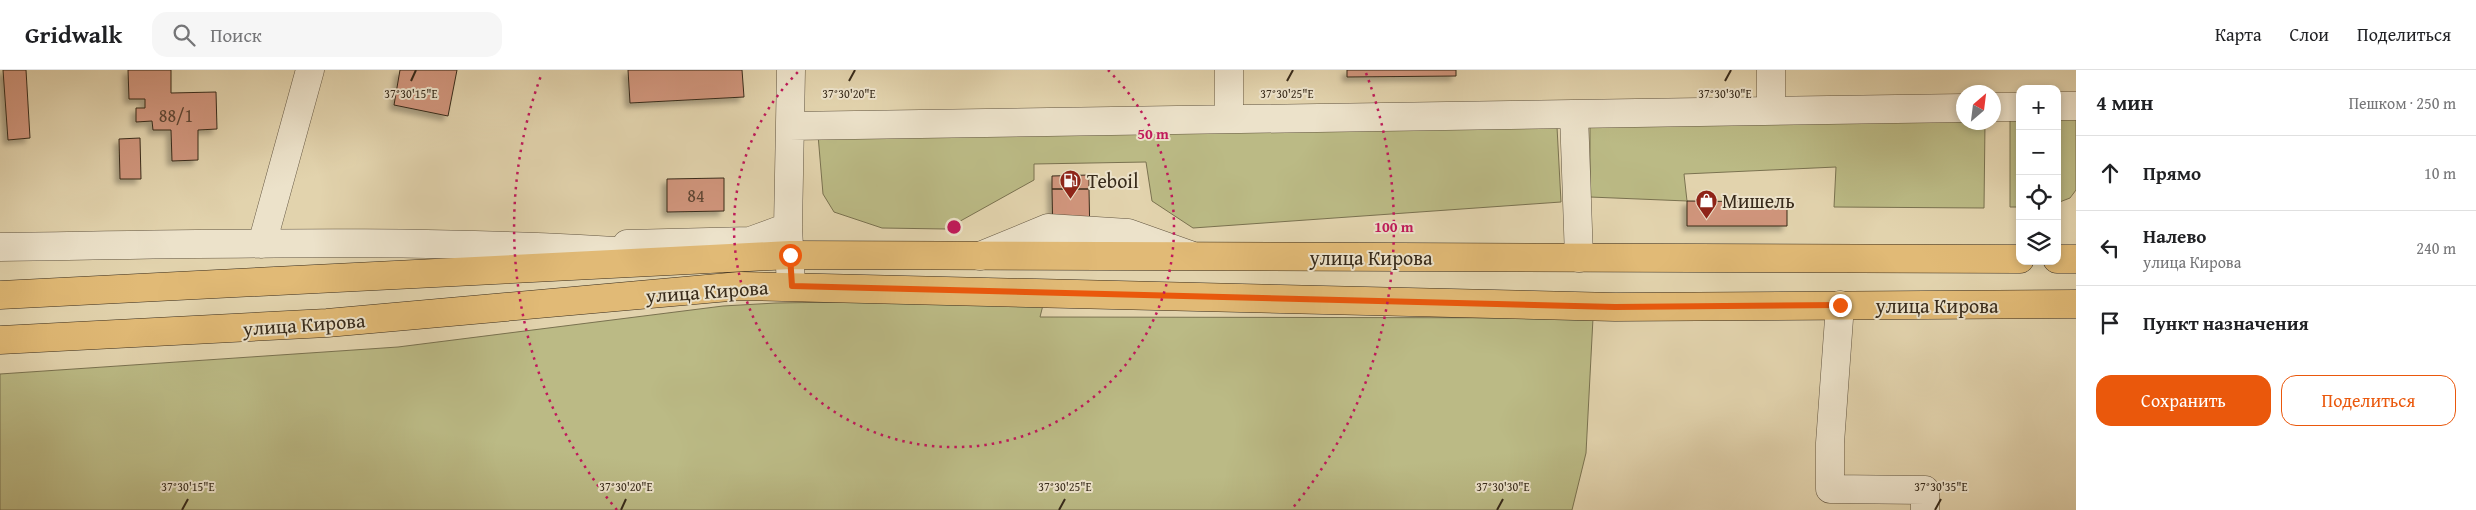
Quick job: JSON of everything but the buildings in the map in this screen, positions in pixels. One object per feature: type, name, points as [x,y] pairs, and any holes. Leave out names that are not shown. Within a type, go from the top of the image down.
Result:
[{"type":"main road","name":"улица Кирова","points":[[0,295],[262,284],[790,255],[2016,259]]},
{"type":"main road","points":[[2061,259],[2076,259]]},
{"type":"main road","name":"улица Кирова","points":[[0,340],[327,324],[740,286],[1615,307],[2076,304]]},
{"type":"street","points":[[262,244],[310,70]]},
{"type":"street","points":[[790,70],[788,227],[792,286]]},
{"type":"street","points":[[1228,70],[1229,119]]},
{"type":"street","points":[[1771,70],[1772,110]]},
{"type":"street","points":[[2061,106],[2076,106]]},
{"type":"street","points":[[2001,107],[2016,107]]},
{"type":"street","points":[[790,126],[1956,108]]},
{"type":"street","points":[[1574,114],[1579,258]]},
{"type":"street","name":"улица Кирова","points":[[0,247],[262,244],[542,246],[750,241],[788,227]]},
{"type":"street","name":"улица Кирова","points":[[542,246],[721,258]]},
{"type":"street","points":[[1840,305],[1830,443],[1830,489],[1925,490],[1925,510]]},
{"type":"shaded area","points":[[2061,114],[2076,114],[2076,190],[2070,198],[2061,201]]},
{"type":"shaded area","points":[[2010,115],[2016,115],[2016,207],[2010,207]]},
{"type":"shaded area","points":[[1956,116],[1956,130],[1985,130],[1984,208],[1834,207],[1836,167],[1684,174],[1687,201],[1590,197],[1590,126]]},
{"type":"shaded area","points":[[1557,127],[1561,202],[1193,228],[1152,201],[1146,162],[1034,164],[1034,180],[946,229],[882,228],[834,212],[823,194],[818,135]]},
{"type":"shaded area","points":[[1033,299],[1043,305],[1040,317],[1593,318],[1586,453],[1572,510],[0,510],[0,374],[398,347],[723,306],[776,303]]},
{"type":"place","name":"Teboil","points":[[1071,199]]},
{"type":"place","name":"Мишель","points":[[1706,219]]},
{"type":"route","points":[[790,255],[792,286],[1615,307],[1840,305]]}]
